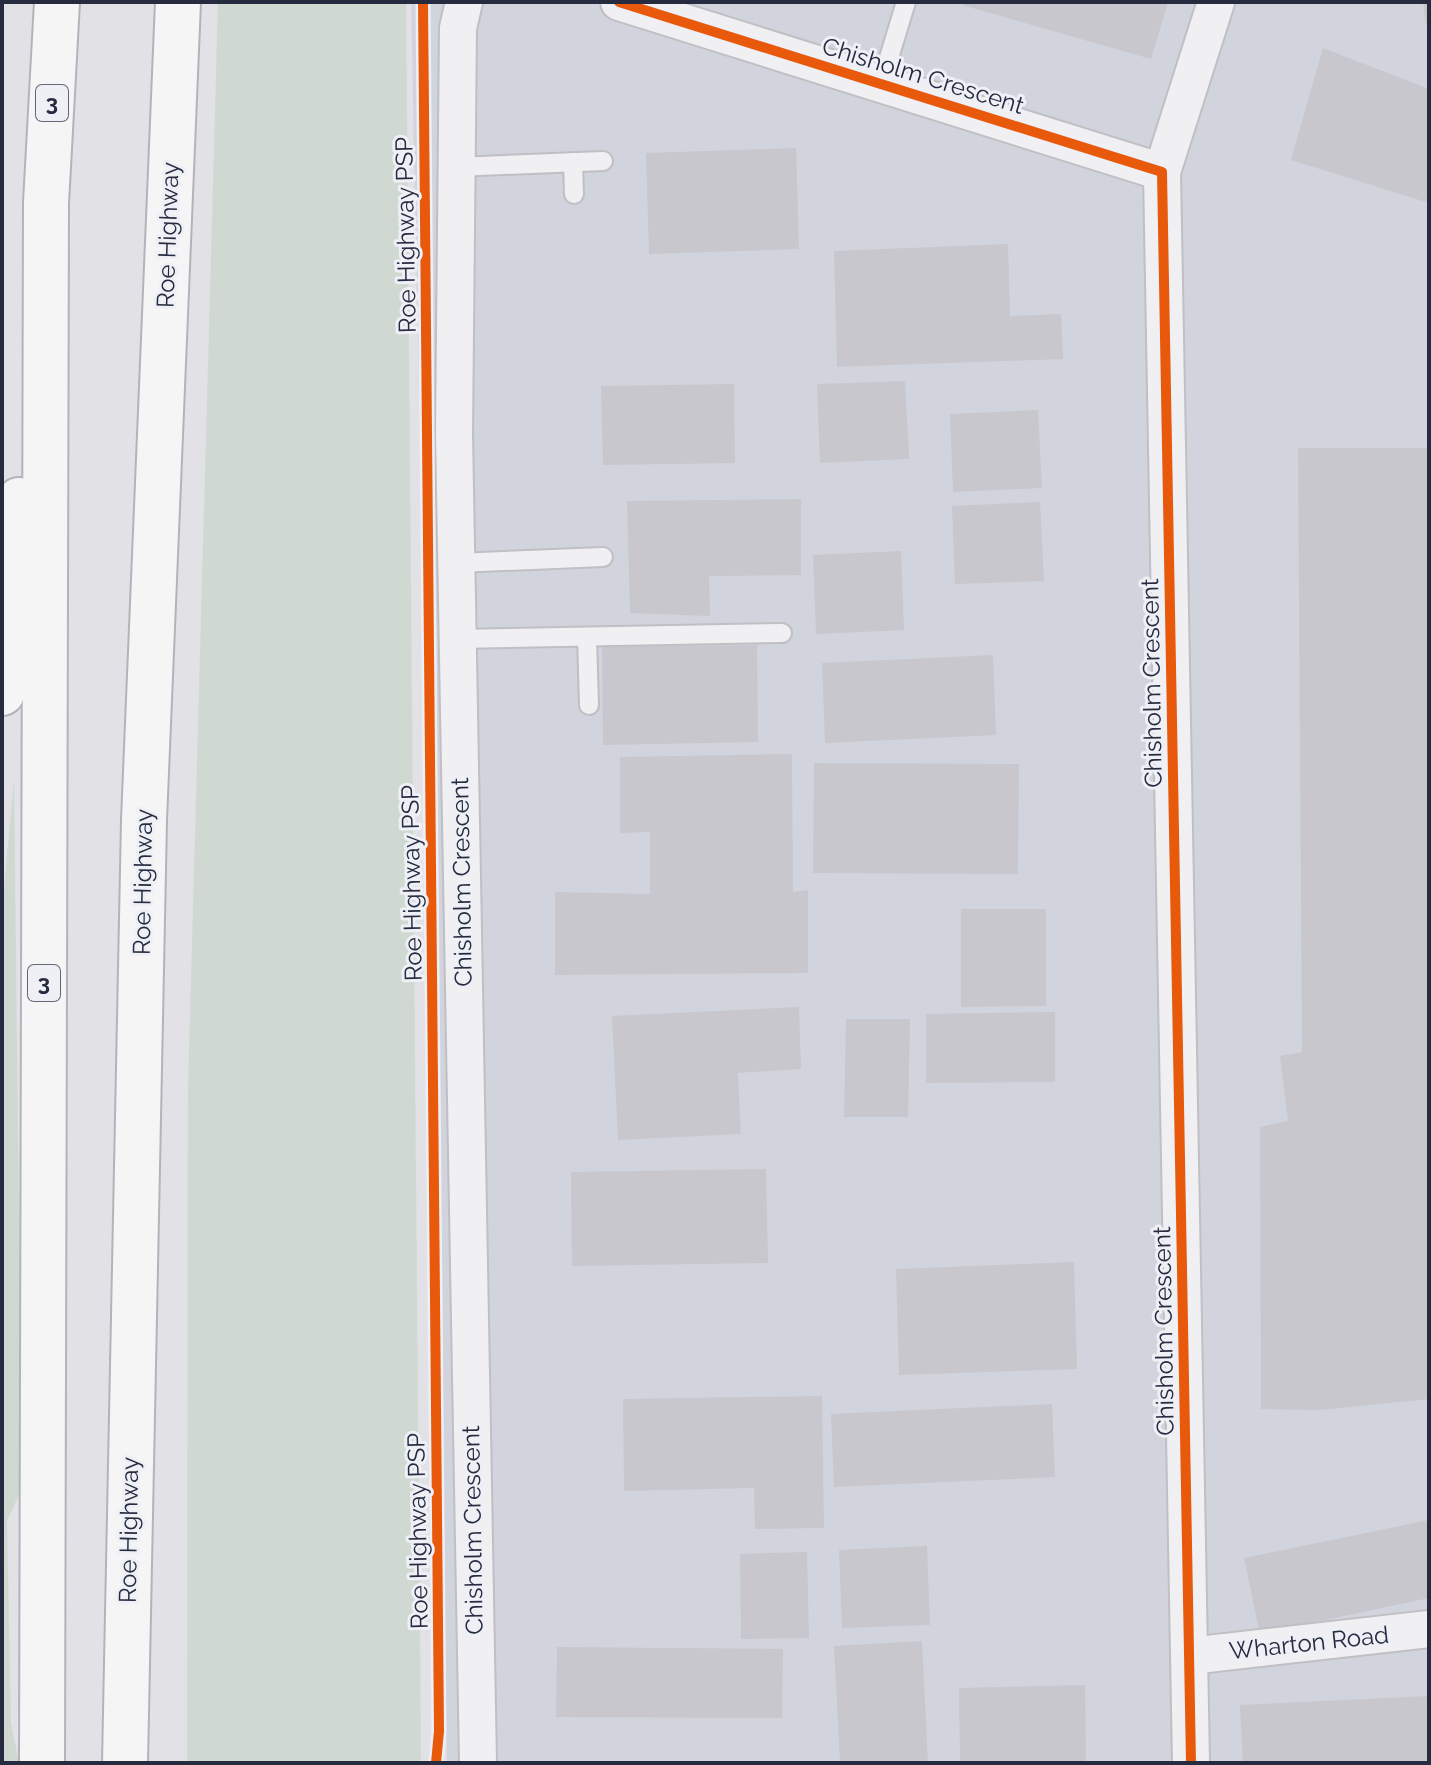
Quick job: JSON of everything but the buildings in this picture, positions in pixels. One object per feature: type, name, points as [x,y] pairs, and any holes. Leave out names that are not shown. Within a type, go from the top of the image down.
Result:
[{"type":"highway","name":"3","points":[[42,1763],[46,203],[57,2]]},
{"type":"highway","name":"Roe Highway","points":[[125,1763],[144,820],[178,2]]},
{"type":"highway","points":[[2,693],[46,203]]},
{"type":"street","name":"Chisholm Crescent","points":[[464,2],[458,28],[454,434],[478,1763]]},
{"type":"street","name":"Chisholm Crescent","points":[[619,2],[1162,172],[1191,1763]]},
{"type":"street","points":[[1162,172],[1216,2]]},
{"type":"street","name":"Wharton Road","points":[[1190,1656],[1429,1629]]},
{"type":"lane","points":[[881,84],[906,2]]},
{"type":"lane","points":[[456,167],[603,161]]},
{"type":"lane","points":[[573,162],[574,194]]},
{"type":"lane","points":[[456,563],[603,557]]},
{"type":"lane","points":[[457,639],[782,633]]},
{"type":"lane","points":[[587,637],[589,705]]},
{"type":"shaded area","points":[[218,2],[406,2],[421,1763],[187,1763],[188,1089]]},
{"type":"shaded area","points":[[411,2],[1429,2],[1429,1763],[447,1763]]},
{"type":"shaded area","points":[[14,779],[22,1488],[7,1521],[11,1723],[19,1763],[2,1762],[2,910]]},
{"type":"cycle path","name":"Roe Highway PSP","points":[[423,2],[439,1731],[436,1763]]},
{"type":"cycle path","points":[[619,2],[1162,172],[1191,1763]]}]
